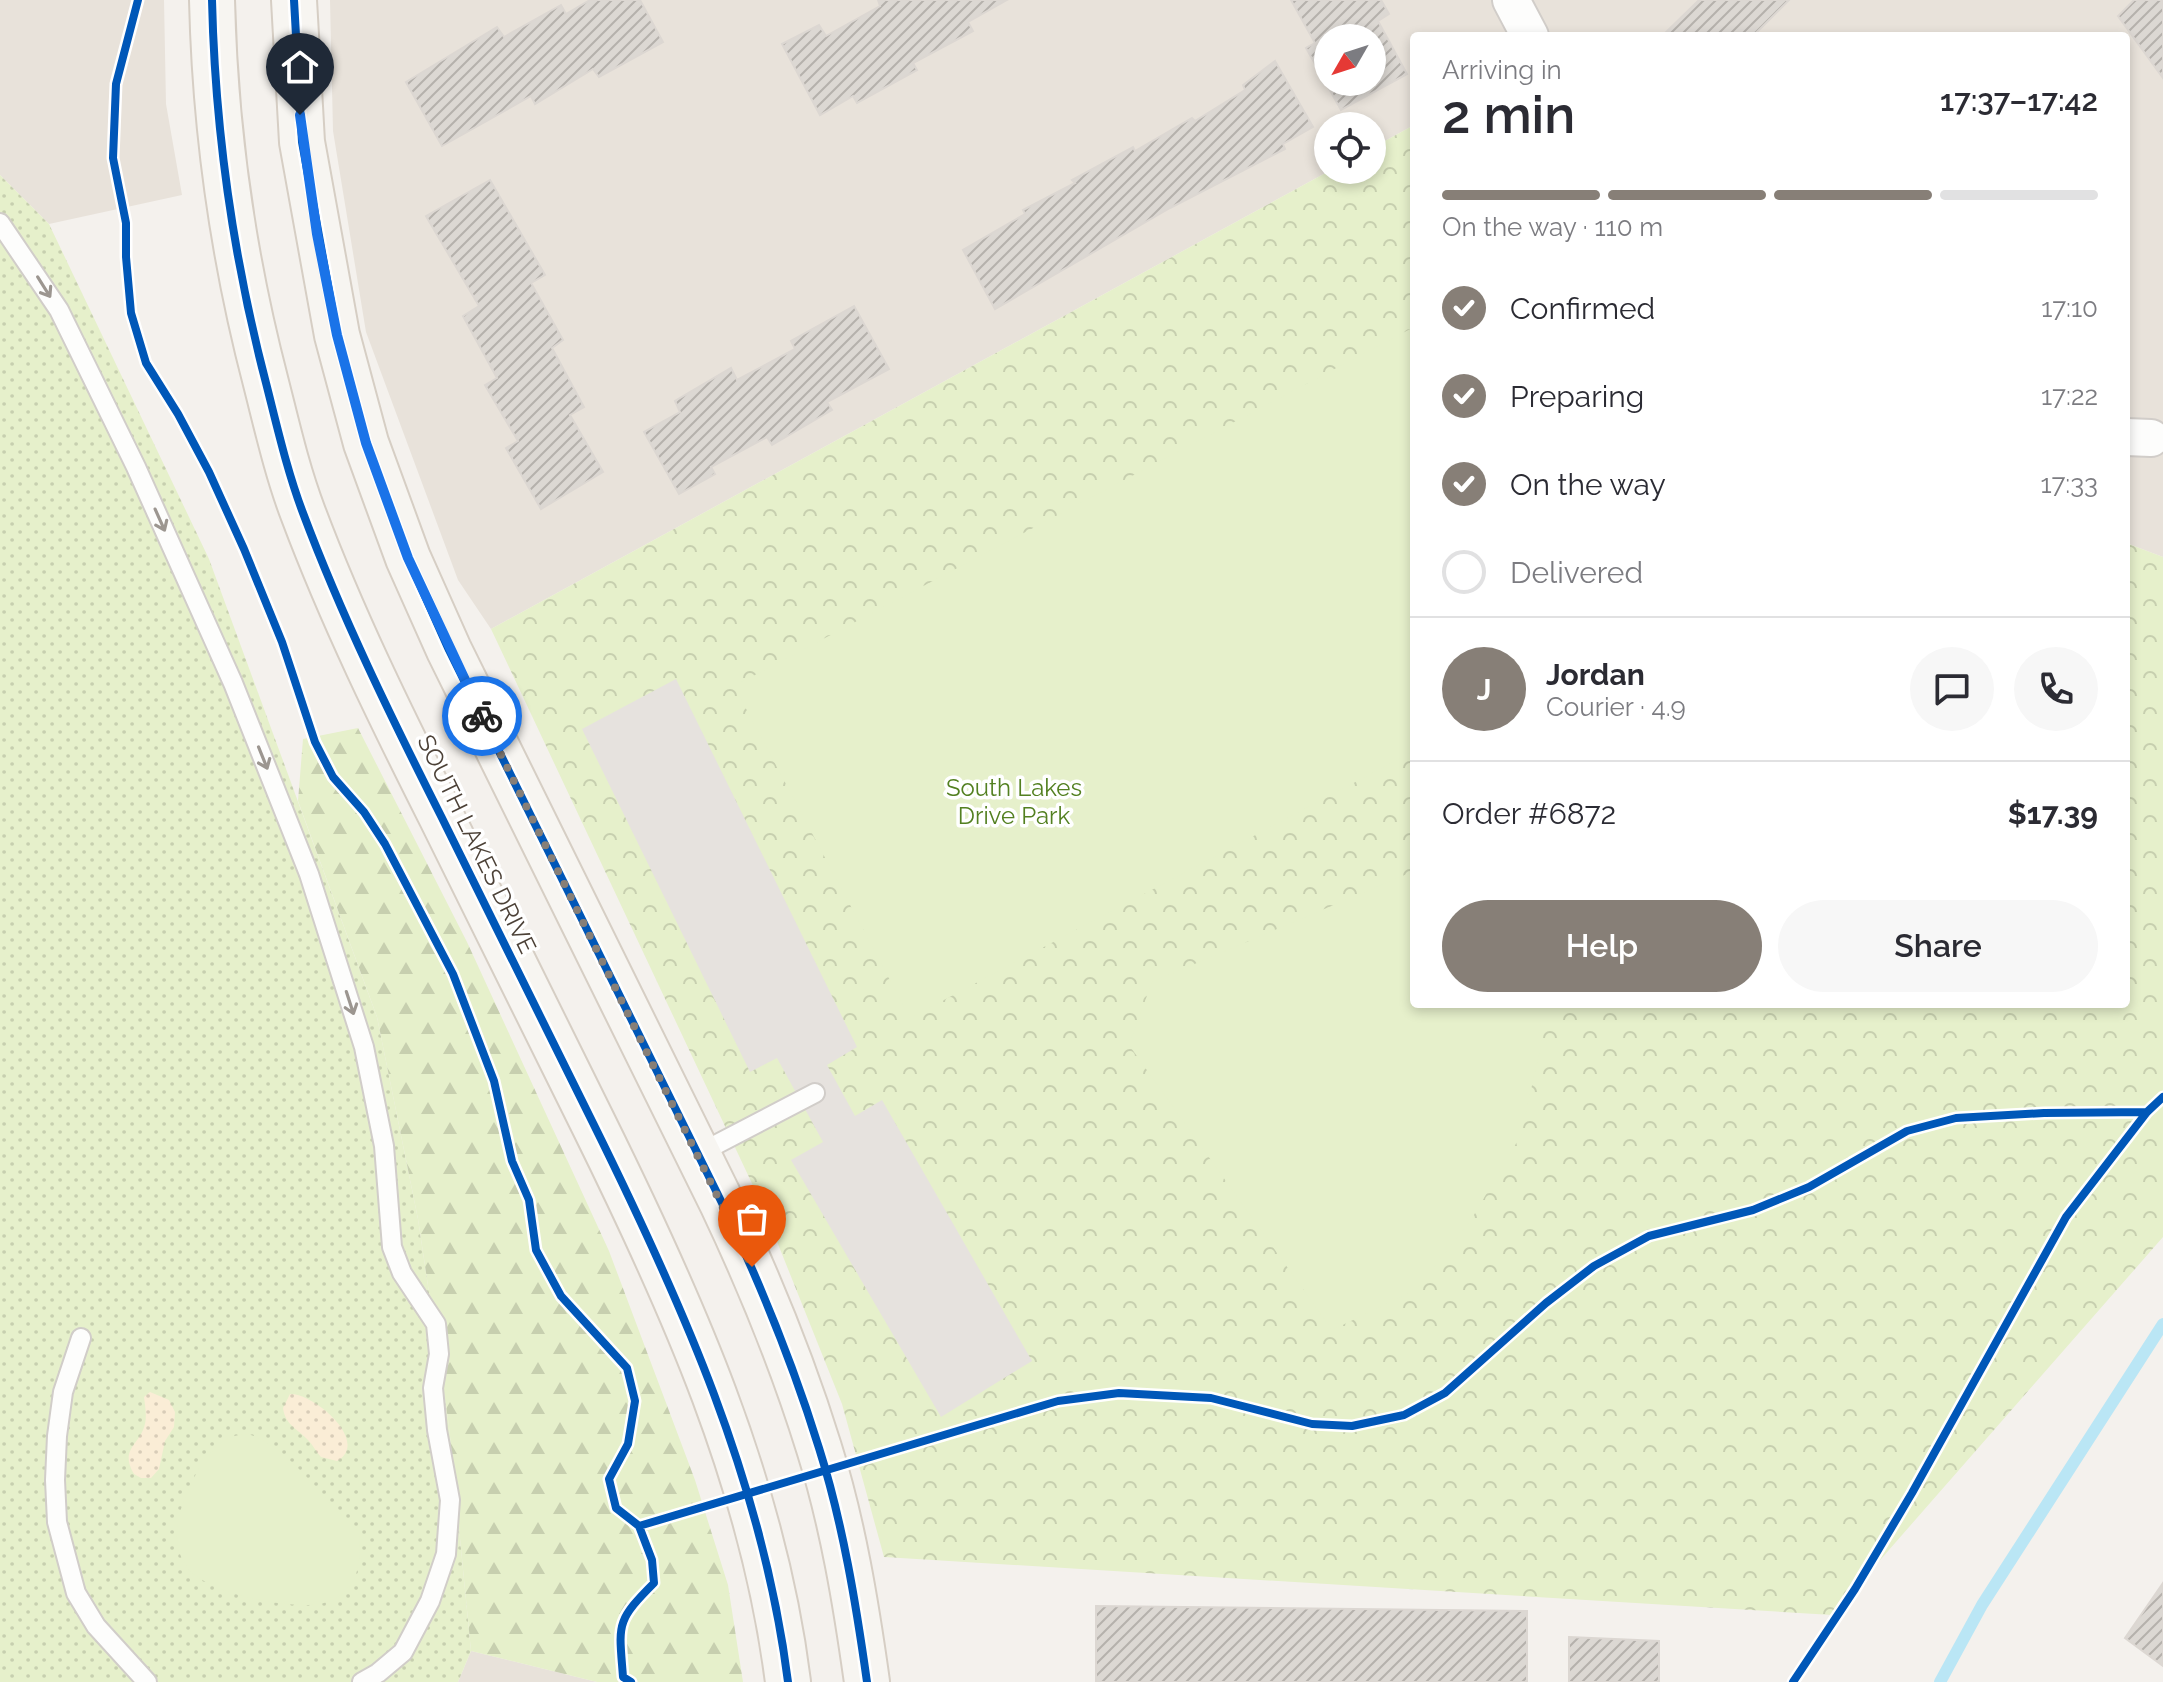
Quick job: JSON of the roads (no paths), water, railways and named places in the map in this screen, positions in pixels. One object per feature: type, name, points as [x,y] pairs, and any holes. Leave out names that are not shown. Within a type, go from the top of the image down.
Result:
[{"type":"main road","name":"SOUTH LAKES DRIVE","points":[[212,0],[214,76],[226,196],[260,362],[301,508],[359,649],[633,1204],[683,1313],[741,1468],[776,1608],[788,1682]]},
{"type":"main road","points":[[294,0],[302,142],[314,219],[337,335],[366,443],[408,558],[449,650],[698,1154],[752,1267],[791,1362],[820,1451],[845,1549],[867,1682]]},
{"type":"street","points":[[1511,0],[1528,32]]},
{"type":"lane","points":[[0,223],[59,310],[136,467],[239,698],[309,874],[364,1047],[384,1146],[392,1247],[402,1273],[436,1324],[439,1354],[433,1388],[450,1500],[446,1554],[430,1601],[403,1652],[362,1682]]},
{"type":"lane","points":[[698,1154],[815,1093]]},
{"type":"lane","points":[[81,1338],[63,1392],[57,1436],[57,1522],[76,1593],[96,1626],[147,1682]]},
{"type":"waterway","points":[[1940,1682],[1982,1605],[2163,1324]]},
{"type":"park label","name":"South Lakes Drive Park","points":[[1014,801]]}]
